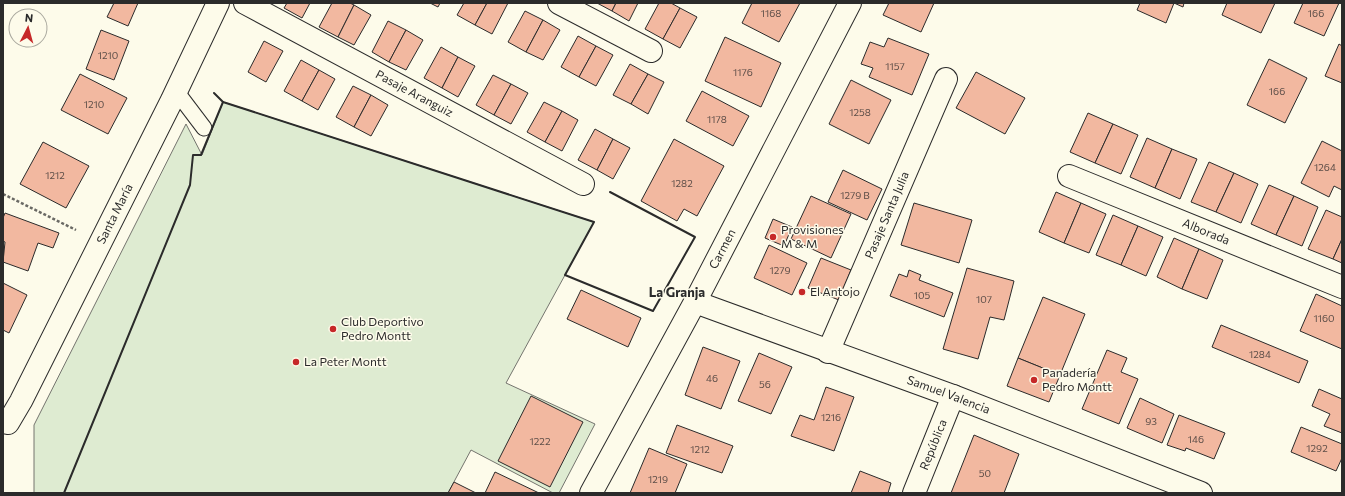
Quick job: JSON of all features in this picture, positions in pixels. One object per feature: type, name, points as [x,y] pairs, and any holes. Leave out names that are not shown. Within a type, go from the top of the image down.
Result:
[{"type":"street","name":"Santa María","points":[[6,422],[21,401],[176,91],[218,3]]},
{"type":"street","name":"Pasaje Aranguiz","points":[[245,3],[583,184]]},
{"type":"street","points":[[559,3],[651,51]]},
{"type":"street","name":"Carmen","points":[[591,493],[695,302],[850,3]]},
{"type":"street","name":"Pasaje Santa Julia","points":[[828,352],[946,79]]},
{"type":"street","name":"Alborada","points":[[1069,176],[1342,287]]},
{"type":"street","name":"Samuel Valencia","points":[[695,302],[828,352],[953,396],[1201,493]]},
{"type":"street","name":"República","points":[[914,493],[953,396]]},
{"type":"lane","points":[[176,91],[204,128]]},
{"type":"path","points":[[3,194],[100,242]]},
{"type":"green space","name":"La Peter Montt","points":[[223,102],[594,222],[506,383],[595,424],[559,493],[553,493],[471,450],[448,493],[34,493],[34,425],[186,124],[202,155]]},
{"type":"building","points":[[114,3],[138,3],[128,26],[107,17]]},
{"type":"building","points":[[287,3],[310,3],[302,18],[284,8]]},
{"type":"building","points":[[332,3],[350,3],[354,5],[338,37],[319,27]]},
{"type":"building","points":[[430,3],[440,3],[438,7]]},
{"type":"building","points":[[464,3],[487,3],[475,25],[457,15]]},
{"type":"building","points":[[487,3],[508,3],[492,34],[475,25]]},
{"type":"building","points":[[597,3],[616,3],[612,11]]},
{"type":"building","points":[[616,3],[638,3],[629,21],[612,11]]},
{"type":"building","points":[[659,3],[671,3],[680,8],[663,39],[645,29]]},
{"type":"building","points":[[752,3],[800,3],[779,42],[742,23]]},
{"type":"building","points":[[889,3],[934,3],[921,32],[883,15]]},
{"type":"building","points":[[1140,3],[1174,3],[1166,23],[1137,10]]},
{"type":"building","points":[[1174,3],[1184,3],[1183,7]]},
{"type":"building","points":[[1227,3],[1275,3],[1261,33],[1222,15]]},
{"type":"building","points":[[1303,3],[1339,3],[1324,36],[1294,23]]},
{"type":"building","points":[[354,5],[371,15],[354,45],[338,37]]},
{"type":"building","points":[[680,8],[697,17],[680,48],[663,39]]},
{"type":"building","points":[[525,11],[543,20],[526,52],[508,42]]},
{"type":"building","points":[[543,20],[560,30],[543,60],[526,52]]},
{"type":"building","points":[[388,21],[406,30],[389,62],[372,52]]},
{"type":"building","points":[[101,30],[129,41],[114,80],[86,69]]},
{"type":"building","points":[[406,30],[423,40],[406,70],[389,62]]},
{"type":"building","points":[[578,36],[596,46],[579,77],[561,67]]},
{"type":"building","points":[[725,37],[781,63],[761,107],[705,81]]},
{"type":"building","points":[[888,38],[929,54],[912,95],[869,77],[873,68],[861,64],[870,42],[884,47]]},
{"type":"building","points":[[264,41],[283,51],[266,82],[248,72]]},
{"type":"building","points":[[1339,44],[1342,46],[1342,83],[1325,76]]},
{"type":"building","points":[[596,46],[613,55],[596,86],[579,77]]},
{"type":"building","points":[[441,47],[458,57],[442,88],[424,78]]},
{"type":"building","points":[[458,57],[475,66],[458,97],[442,88]]},
{"type":"building","points":[[1269,59],[1307,78],[1285,123],[1247,105]]},
{"type":"building","points":[[301,60],[319,70],[302,101],[284,91]]},
{"type":"building","points":[[630,64],[648,74],[631,104],[613,95]]},
{"type":"building","points":[[319,70],[335,79],[318,110],[302,101]]},
{"type":"building","points":[[976,72],[1025,98],[1005,134],[956,108]]},
{"type":"building","points":[[80,74],[127,98],[108,134],[61,110]]},
{"type":"building","points":[[648,74],[664,82],[648,114],[631,104]]},
{"type":"building","points":[[493,75],[511,84],[494,115],[476,105]]},
{"type":"building","points":[[851,80],[891,100],[869,144],[829,124]]},
{"type":"building","points":[[511,84],[528,93],[511,124],[494,115]]},
{"type":"building","points":[[353,86],[371,95],[354,127],[336,117]]},
{"type":"building","points":[[702,91],[749,116],[733,146],[686,121]]},
{"type":"building","points":[[371,95],[388,105],[371,136],[354,127]]},
{"type":"building","points":[[544,102],[562,111],[545,142],[527,132]]},
{"type":"building","points":[[562,111],[578,120],[562,151],[545,142]]},
{"type":"building","points":[[1088,113],[1113,124],[1095,163],[1070,152]]},
{"type":"building","points":[[1113,124],[1138,135],[1121,174],[1095,163]]},
{"type":"building","points":[[595,129],[613,139],[597,170],[578,160]]},
{"type":"building","points":[[1147,138],[1172,149],[1155,188],[1130,177]]},
{"type":"building","points":[[613,139],[630,148],[613,179],[597,170]]},
{"type":"building","points":[[674,139],[724,166],[697,216],[684,209],[677,221],[641,201]]},
{"type":"building","points":[[1322,141],[1342,151],[1342,190],[1334,186],[1329,197],[1301,183]]},
{"type":"building","points":[[43,142],[89,166],[66,208],[20,184]]},
{"type":"building","points":[[1172,149],[1197,159],[1180,199],[1155,188]]},
{"type":"building","points":[[1209,162],[1234,173],[1216,212],[1191,202]]},
{"type":"building","points":[[843,170],[882,189],[867,220],[828,202]]},
{"type":"building","points":[[1234,173],[1258,184],[1241,223],[1216,212]]},
{"type":"building","points":[[1269,185],[1294,196],[1276,235],[1251,224]]},
{"type":"building","points":[[1056,192],[1081,203],[1064,243],[1039,232]]},
{"type":"building","points":[[811,196],[851,214],[831,258],[791,239]]},
{"type":"building","points":[[1294,196],[1318,207],[1302,246],[1276,235]]},
{"type":"building","points":[[914,203],[972,220],[959,263],[901,245]]},
{"type":"building","points":[[1081,203],[1106,214],[1089,253],[1064,243]]},
{"type":"building","points":[[1326,210],[1342,217],[1342,239],[1333,259],[1308,249]]},
{"type":"building","points":[[5,213],[59,233],[53,248],[38,243],[28,271],[3,262],[5,242],[3,241],[3,218]]},
{"type":"building","points":[[1113,215],[1138,226],[1121,265],[1096,255]]},
{"type":"building","points":[[773,219],[792,227],[784,246],[765,238]]},
{"type":"building","points":[[1138,226],[1163,237],[1146,276],[1121,265]]},
{"type":"building","points":[[1174,238],[1199,249],[1182,289],[1157,277]]},
{"type":"building","points":[[1342,239],[1342,263],[1333,259]]},
{"type":"building","points":[[769,245],[807,263],[792,295],[754,278]]},
{"type":"building","points":[[1199,249],[1223,260],[1207,299],[1182,289]]},
{"type":"building","points":[[821,258],[851,270],[839,300],[808,288]]},
{"type":"building","points":[[967,268],[1014,281],[1004,320],[990,317],[978,359],[943,349]]},
{"type":"building","points":[[909,270],[921,275],[919,280],[953,293],[944,317],[890,296],[899,274],[907,277]]},
{"type":"building","points":[[3,283],[27,295],[9,333],[3,330]]},
{"type":"building","points":[[581,290],[641,318],[628,347],[567,319]]},
{"type":"building","points":[[1316,294],[1342,306],[1342,349],[1300,331]]},
{"type":"building","points":[[1043,297],[1085,314],[1060,375],[1018,358]]},
{"type":"building","points":[[1221,325],[1308,361],[1299,383],[1212,347]]},
{"type":"building","points":[[703,347],[740,361],[721,409],[685,395]]},
{"type":"building","points":[[1107,350],[1127,358],[1121,372],[1138,379],[1119,424],[1082,409]]},
{"type":"building","points":[[759,353],[792,367],[771,414],[738,401]]},
{"type":"building","name":"Panadería Pedro Montt","points":[[1018,358],[1060,375],[1049,402],[1007,386]]},
{"type":"building","points":[[826,387],[854,397],[834,451],[791,436],[800,415],[814,420]]},
{"type":"building","points":[[1319,389],[1342,399],[1342,433],[1324,426],[1330,414],[1312,406]]},
{"type":"building","points":[[531,396],[583,422],[550,487],[498,461]]},
{"type":"building","points":[[1140,398],[1174,414],[1162,443],[1127,428]]},
{"type":"building","points":[[1179,415],[1225,433],[1214,459],[1186,448],[1185,451],[1167,445]]},
{"type":"building","points":[[677,425],[733,446],[722,473],[666,453]]},
{"type":"building","points":[[1301,427],[1342,444],[1342,458],[1336,471],[1291,452]]},
{"type":"building","points":[[974,435],[1019,454],[1004,493],[951,493]]},
{"type":"building","points":[[649,448],[687,464],[675,493],[630,493]]},
{"type":"building","points":[[860,471],[891,483],[888,493],[851,493]]},
{"type":"building","points":[[495,472],[539,493],[485,493]]},
{"type":"building","points":[[454,482],[476,493],[448,493]]},
{"type":"wall","points":[[214,93],[223,102],[594,222],[565,275],[653,311],[695,237],[610,192]]},
{"type":"wall","points":[[64,493],[190,185],[193,155],[201,155],[223,102]]},
{"type":"place","name":"Provisiones M & M","points":[[773,237]]},
{"type":"place","name":"El Antojo","points":[[802,292]]},
{"type":"place","name":"Club Deportivo Pedro Montt","points":[[333,329]]},
{"type":"place","name":"La Peter Montt","points":[[296,362]]},
{"type":"place","name":"Panadería Pedro Montt","points":[[1034,380]]},
{"type":"district","name":"La Granja","points":[[677,292]]}]
